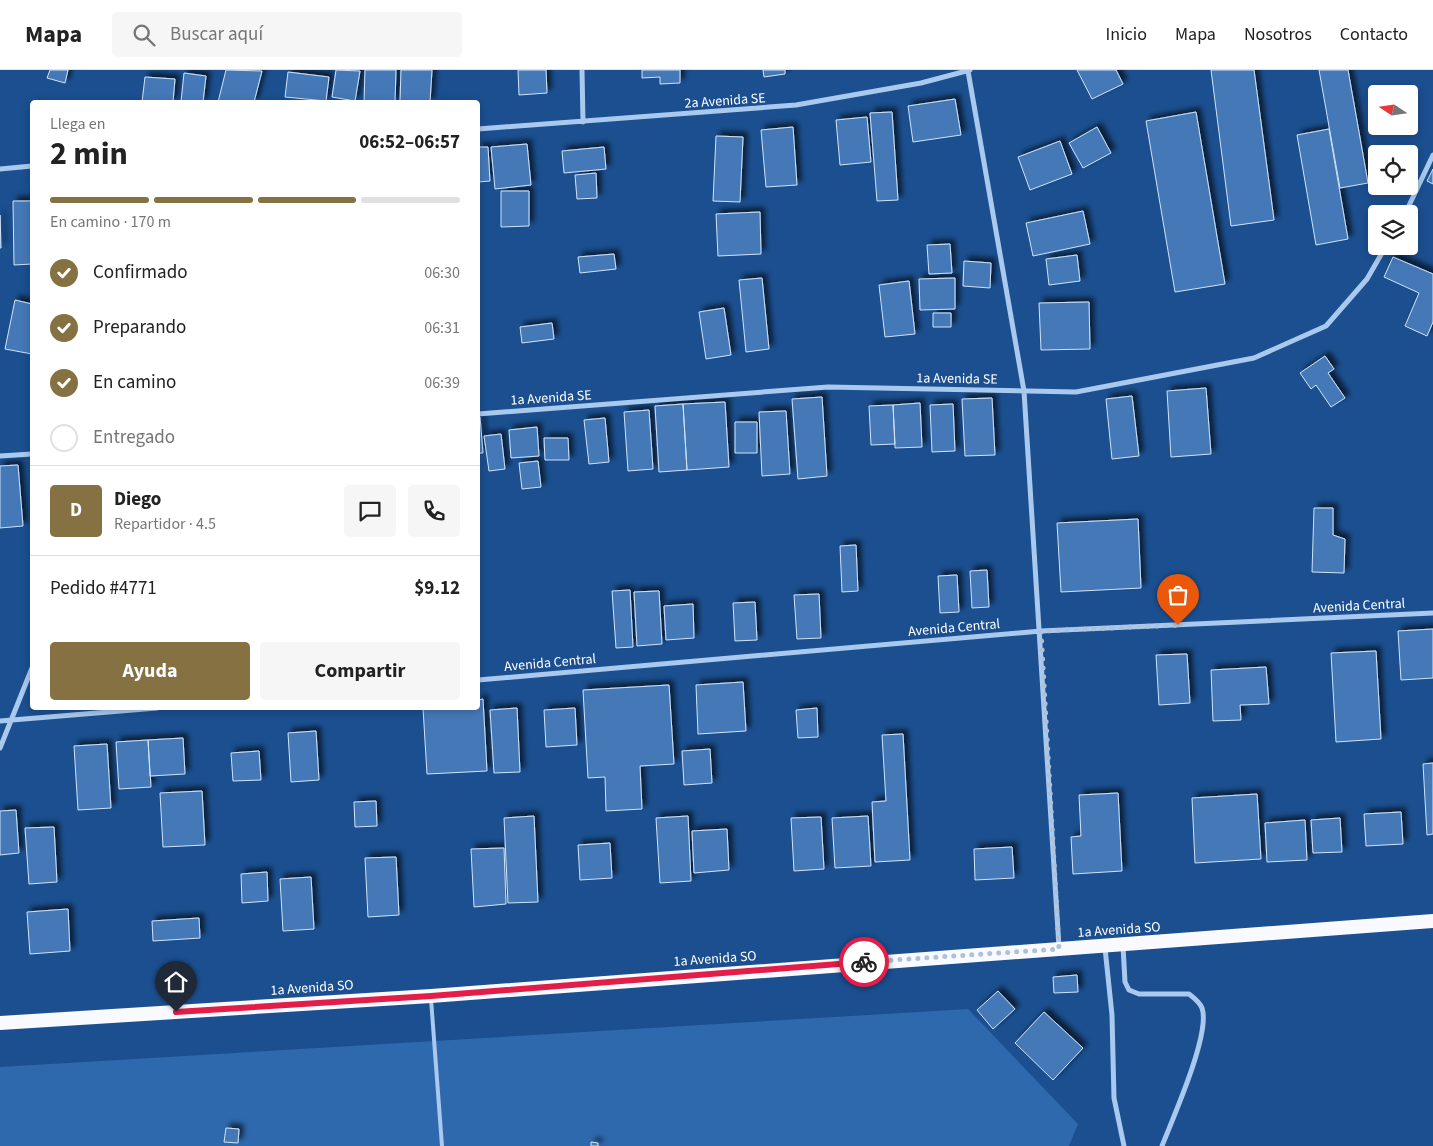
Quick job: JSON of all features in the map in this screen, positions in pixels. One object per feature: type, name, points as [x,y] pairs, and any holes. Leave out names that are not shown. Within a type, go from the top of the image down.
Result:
[{"type":"highway","name":"1a Avenida SO","points":[[0,1023],[431,996],[1433,921]]},
{"type":"street","points":[[582,70],[583,122]]},
{"type":"street","points":[[969,71],[1024,391],[1041,631],[1059,949]]},
{"type":"street","name":"2a Avenida SE","points":[[480,129],[796,105],[921,83],[969,71]]},
{"type":"street","points":[[1409,205],[1433,154]]},
{"type":"street","points":[[0,169],[30,166]]},
{"type":"street","name":"1a Avenida SE","points":[[480,414],[828,387],[1076,392],[1254,358],[1326,326],[1367,279],[1381,255]]},
{"type":"street","points":[[0,456],[30,454]]},
{"type":"street","name":"Avenida Central","points":[[480,680],[1041,631],[1433,613]]},
{"type":"street","points":[[0,748],[30,673]]},
{"type":"street","points":[[0,720],[132,710]]},
{"type":"street","points":[[1123,945],[1125,982],[1129,990],[1139,994],[1189,994],[1202,1006],[1204,1024],[1194,1061],[1162,1146]]},
{"type":"street","points":[[1105,946],[1112,1015],[1114,1098],[1124,1146]]},
{"type":"lane","points":[[431,996],[442,1146]]},
{"type":"shaded area","points":[[968,1009],[1078,1124],[1069,1146],[0,1146],[0,1067]]},
{"type":"building","points":[[50,70],[68,70],[65,83],[47,78]]},
{"type":"building","points":[[226,70],[262,71],[255,100],[218,100]]},
{"type":"building","points":[[336,70],[360,71],[355,100],[332,97]]},
{"type":"building","points":[[365,70],[396,70],[395,100],[364,100]]},
{"type":"building","points":[[401,70],[432,70],[430,100],[400,100]]},
{"type":"building","points":[[518,70],[546,70],[547,93],[519,95]]},
{"type":"building","points":[[642,70],[680,70],[680,83],[660,84],[660,77],[642,78]]},
{"type":"building","points":[[763,70],[785,70],[785,74],[764,77]]},
{"type":"building","points":[[1077,70],[1116,70],[1123,84],[1092,99]]},
{"type":"building","points":[[1211,70],[1254,70],[1274,220],[1231,226]]},
{"type":"building","points":[[1319,70],[1348,70],[1368,183],[1340,188]]},
{"type":"building","points":[[288,72],[329,77],[326,100],[285,97]]},
{"type":"building","points":[[184,73],[206,76],[203,100],[181,100]]},
{"type":"building","points":[[145,77],[175,79],[173,100],[142,100]]},
{"type":"building","points":[[955,99],[961,135],[913,142],[908,106]]},
{"type":"building","points":[[892,112],[898,200],[877,201],[870,113]]},
{"type":"building","points":[[1196,112],[1225,284],[1175,292],[1146,121]]},
{"type":"building","points":[[867,117],[871,162],[840,165],[836,120]]},
{"type":"building","points":[[793,127],[797,185],[766,187],[761,130]]},
{"type":"building","points":[[1097,127],[1111,153],[1083,168],[1069,143]]},
{"type":"building","points":[[1329,129],[1348,239],[1316,245],[1297,135]]},
{"type":"building","points":[[716,136],[743,137],[740,202],[713,201]]},
{"type":"building","points":[[1060,141],[1072,174],[1030,190],[1018,157]]},
{"type":"building","points":[[527,144],[531,185],[495,189],[491,147]]},
{"type":"building","points":[[480,147],[488,147],[490,181],[480,182]]},
{"type":"building","points":[[604,147],[606,169],[564,173],[562,151]]},
{"type":"building","points":[[1433,169],[1433,184],[1427,181]]},
{"type":"building","points":[[596,173],[597,198],[577,199],[575,175]]},
{"type":"building","points":[[501,191],[529,191],[529,226],[501,227]]},
{"type":"building","points":[[13,201],[30,201],[30,264],[14,265]]},
{"type":"building","points":[[1083,211],[1090,244],[1033,256],[1026,223]]},
{"type":"building","points":[[760,212],[761,254],[718,256],[716,214]]},
{"type":"building","points":[[0,215],[1,248],[0,248]]},
{"type":"building","points":[[950,244],[952,273],[929,274],[927,245]]},
{"type":"building","points":[[614,254],[616,269],[580,273],[578,257]]},
{"type":"building","points":[[1077,255],[1080,281],[1049,285],[1046,259]]},
{"type":"building","points":[[1393,257],[1433,274],[1433,322],[1427,336],[1405,326],[1419,293],[1384,277]]},
{"type":"building","points":[[964,261],[991,263],[990,288],[963,286]]},
{"type":"building","points":[[762,278],[769,349],[746,352],[739,280]]},
{"type":"building","points":[[955,278],[955,309],[920,310],[919,279]]},
{"type":"building","points":[[909,281],[915,334],[885,337],[879,285]]},
{"type":"building","points":[[15,300],[30,304],[30,354],[5,349]]},
{"type":"building","points":[[1089,302],[1090,349],[1041,350],[1039,303]]},
{"type":"building","points":[[724,308],[731,355],[706,359],[699,312]]},
{"type":"building","points":[[933,313],[951,313],[951,327],[933,327]]},
{"type":"building","points":[[552,323],[554,339],[522,343],[520,327]]},
{"type":"building","points":[[1325,356],[1334,369],[1328,373],[1345,398],[1331,407],[1316,385],[1311,389],[1300,373]]},
{"type":"building","points":[[1206,388],[1211,454],[1171,457],[1167,391]]},
{"type":"building","points":[[1132,396],[1139,456],[1112,459],[1106,399]]},
{"type":"building","points":[[822,397],[827,476],[798,479],[792,399]]},
{"type":"building","points":[[992,398],[995,455],[965,456],[962,399]]},
{"type":"building","points":[[725,402],[729,467],[687,470],[683,404]]},
{"type":"building","points":[[920,403],[922,447],[895,448],[893,405]]},
{"type":"building","points":[[683,404],[687,470],[659,472],[655,406]]},
{"type":"building","points":[[953,404],[955,451],[932,452],[930,405]]},
{"type":"building","points":[[893,405],[895,444],[871,445],[869,406]]},
{"type":"building","points":[[649,410],[653,469],[628,471],[624,412]]},
{"type":"building","points":[[786,411],[790,474],[762,476],[759,412]]},
{"type":"building","points":[[480,417],[483,453],[480,453]]},
{"type":"building","points":[[605,418],[609,462],[589,464],[584,420]]},
{"type":"building","points":[[735,422],[757,422],[757,453],[735,453]]},
{"type":"building","points":[[537,427],[539,456],[511,458],[509,430]]},
{"type":"building","points":[[501,434],[505,469],[489,471],[484,436]]},
{"type":"building","points":[[544,438],[568,438],[569,460],[545,460]]},
{"type":"building","points":[[538,461],[541,487],[522,489],[519,463]]},
{"type":"building","points":[[18,465],[23,526],[0,528],[0,466]]},
{"type":"building","points":[[1314,508],[1333,508],[1333,535],[1345,539],[1344,573],[1312,572]]},
{"type":"building","points":[[1138,519],[1141,588],[1061,592],[1057,523]]},
{"type":"building","points":[[856,545],[858,591],[842,592],[840,546]]},
{"type":"building","points":[[987,570],[989,607],[972,608],[970,571]]},
{"type":"building","points":[[957,575],[959,612],[940,613],[938,576]]},
{"type":"building","points":[[630,590],[633,647],[616,648],[612,591]]},
{"type":"building","points":[[659,591],[662,644],[637,646],[634,592]]},
{"type":"building","points":[[819,594],[821,638],[797,639],[794,595]]},
{"type":"building","points":[[755,602],[757,640],[735,641],[733,603]]},
{"type":"building","points":[[693,604],[694,638],[666,640],[664,606]]},
{"type":"building","points":[[1433,629],[1433,678],[1401,680],[1398,631]]},
{"type":"building","points":[[1376,651],[1381,739],[1336,742],[1331,653]]},
{"type":"building","points":[[1187,654],[1190,703],[1159,705],[1156,655]]},
{"type":"building","points":[[1266,667],[1269,704],[1240,705],[1241,720],[1213,721],[1211,670]]},
{"type":"building","points":[[743,682],[746,731],[698,734],[696,685]]},
{"type":"building","points":[[669,685],[674,764],[640,766],[642,809],[606,811],[605,777],[588,778],[583,690]]},
{"type":"building","points":[[483,699],[487,771],[427,774],[423,710],[480,710],[480,700]]},
{"type":"building","points":[[517,708],[520,772],[494,773],[490,710]]},
{"type":"building","points":[[575,708],[577,745],[546,747],[544,710]]},
{"type":"building","points":[[817,708],[818,737],[798,738],[796,710]]},
{"type":"building","points":[[316,731],[319,780],[291,782],[288,733]]},
{"type":"building","points":[[903,734],[910,860],[875,862],[872,802],[886,801],[882,735]]},
{"type":"building","points":[[183,738],[185,774],[150,776],[148,740]]},
{"type":"building","points":[[148,740],[151,787],[119,789],[116,742]]},
{"type":"building","points":[[107,744],[111,808],[78,810],[74,746]]},
{"type":"building","points":[[710,749],[712,783],[684,785],[682,751]]},
{"type":"building","points":[[259,751],[261,780],[233,781],[231,753]]},
{"type":"building","points":[[1433,763],[1433,834],[1427,835],[1423,764]]},
{"type":"building","points":[[202,791],[205,845],[163,847],[160,793]]},
{"type":"building","points":[[1118,793],[1122,871],[1073,874],[1071,837],[1081,836],[1079,795]]},
{"type":"building","points":[[1257,794],[1261,859],[1195,863],[1192,798]]},
{"type":"building","points":[[376,801],[377,826],[355,827],[354,802]]},
{"type":"building","points":[[16,810],[19,853],[0,855],[0,811]]},
{"type":"building","points":[[1401,812],[1403,844],[1366,846],[1364,814]]},
{"type":"building","points":[[534,816],[538,902],[508,903],[504,818]]},
{"type":"building","points":[[688,816],[691,881],[660,883],[656,818]]},
{"type":"building","points":[[868,816],[871,866],[835,868],[832,818]]},
{"type":"building","points":[[821,817],[824,869],[794,871],[791,818]]},
{"type":"building","points":[[1340,818],[1342,852],[1313,853],[1311,820]]},
{"type":"building","points":[[1305,820],[1307,860],[1267,862],[1265,823]]},
{"type":"building","points":[[54,827],[57,882],[29,884],[25,828]]},
{"type":"building","points":[[727,829],[729,870],[694,873],[692,831]]},
{"type":"building","points":[[610,843],[612,878],[580,880],[578,845]]},
{"type":"building","points":[[1012,847],[1014,878],[975,880],[974,849]]},
{"type":"building","points":[[504,848],[506,904],[474,907],[471,849]]},
{"type":"building","points":[[396,857],[399,915],[368,917],[365,858]]},
{"type":"building","points":[[267,872],[268,901],[242,903],[241,874]]},
{"type":"building","points":[[311,877],[314,929],[283,931],[280,879]]},
{"type":"building","points":[[68,909],[70,951],[30,954],[27,912]]},
{"type":"building","points":[[199,918],[200,938],[153,941],[152,921]]},
{"type":"building","points":[[1077,975],[1078,992],[1054,993],[1053,977]]},
{"type":"building","points":[[998,991],[1015,1009],[993,1029],[977,1010]]},
{"type":"building","points":[[1044,1012],[1083,1048],[1053,1080],[1015,1043]]},
{"type":"building","points":[[226,1128],[239,1129],[238,1143],[224,1142]]},
{"type":"building","points":[[591,1142],[598,1143],[598,1146],[591,1146]]},
{"type":"way so far","points":[[864,962],[1059,949],[1041,631],[1178,625]]},
{"type":"route","points":[[176,1012],[431,996],[864,962]]}]
